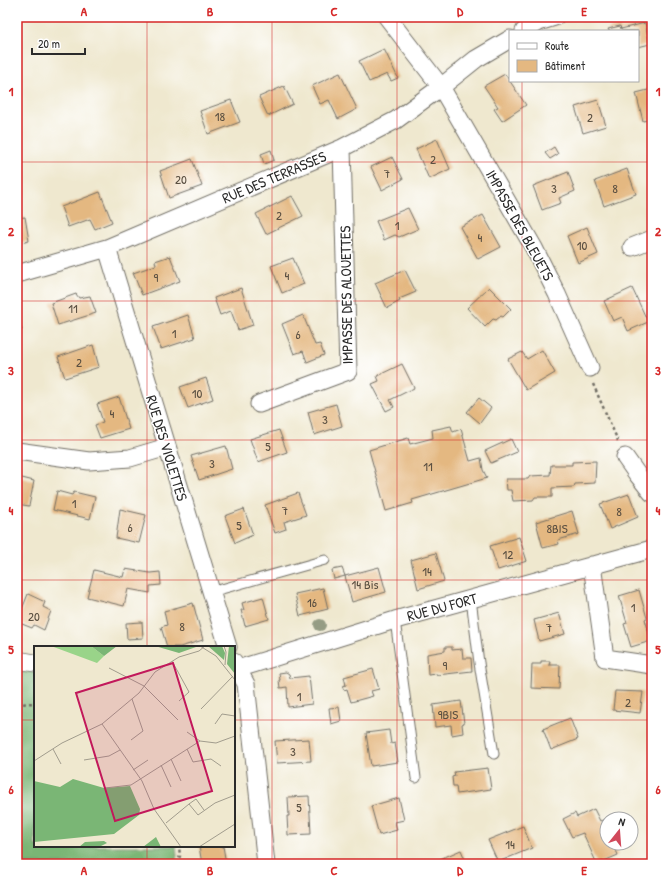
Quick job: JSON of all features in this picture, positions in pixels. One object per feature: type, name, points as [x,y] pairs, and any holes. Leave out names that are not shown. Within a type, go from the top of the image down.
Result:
[{"type":"street","name":"IMPASSE DES BLEUETS","points":[[387,17],[441,87],[534,248],[557,294],[590,368]]},
{"type":"street","points":[[526,30],[539,22],[554,17]]},
{"type":"street","name":"RUE DES TERRASSES","points":[[17,274],[107,248],[342,148],[396,120],[476,60],[509,40]]},
{"type":"street","name":"IMPASSE DES ALOUETTES","points":[[259,404],[348,371],[342,148]]},
{"type":"street","points":[[632,247],[652,238]]},
{"type":"street","name":"RUE DES VIOLETTES","points":[[107,248],[228,646]]},
{"type":"street","points":[[17,451],[89,461],[130,458],[167,447]]},
{"type":"street","points":[[625,456],[652,493]]},
{"type":"street","name":"RUE DU FORT","points":[[235,667],[395,620],[652,549]]},
{"type":"street","points":[[592,565],[605,658],[652,665]]},
{"type":"street","points":[[17,660],[34,663]]},
{"type":"street","points":[[235,667],[246,684],[266,864]]},
{"type":"lane","points":[[211,592],[325,560]]},
{"type":"lane","points":[[471,599],[479,664],[494,754]]},
{"type":"lane","points":[[395,620],[416,778]]},
{"type":"path","points":[[590,368],[593,386],[625,456]]},
{"type":"path","points":[[17,704],[34,703]]},
{"type":"path","points":[[177,864],[180,856],[179,847]]},
{"type":"green space","points":[[17,664],[34,669],[34,847],[176,847],[177,856],[174,864],[17,864]]},
{"type":"building","points":[[645,23],[650,44],[639,47],[639,30],[608,29],[620,26],[621,29]]},
{"type":"building","points":[[384,49],[398,78],[391,81],[387,74],[369,82],[359,61]]},
{"type":"building","points":[[340,73],[357,109],[338,119],[329,100],[320,104],[312,86]]},
{"type":"building","points":[[505,74],[526,105],[502,121],[494,109],[498,107],[484,86]]},
{"type":"building","points":[[284,86],[293,104],[268,116],[259,97]]},
{"type":"building","points":[[652,89],[652,119],[643,121],[636,93]]},
{"type":"building","points":[[231,100],[240,122],[208,134],[200,111]]},
{"type":"building","points":[[598,100],[606,126],[583,133],[575,107]]},
{"type":"building","points":[[437,139],[450,169],[429,179],[416,149]]},
{"type":"building","points":[[554,147],[558,154],[550,159],[545,153]]},
{"type":"building","points":[[271,150],[274,160],[264,164],[261,154]]},
{"type":"building","points":[[392,157],[403,179],[382,190],[371,167]]},
{"type":"building","points":[[192,159],[202,186],[169,198],[160,171]]},
{"type":"building","points":[[627,169],[636,194],[604,206],[595,181]]},
{"type":"building","points":[[568,172],[575,191],[559,198],[561,203],[542,210],[533,186]]},
{"type":"building","points":[[100,192],[112,222],[95,229],[90,219],[68,227],[61,207]]},
{"type":"building","points":[[292,196],[303,216],[266,234],[256,214]]},
{"type":"building","points":[[408,208],[418,229],[399,237],[395,235],[384,240],[376,221]]},
{"type":"building","points":[[483,215],[501,247],[478,259],[460,227]]},
{"type":"building","points":[[25,217],[29,241],[17,244],[17,218]]},
{"type":"building","points":[[587,227],[598,254],[578,263],[567,236]]},
{"type":"building","points":[[170,256],[180,281],[142,295],[133,273],[156,265],[155,261]]},
{"type":"building","points":[[293,258],[304,284],[282,293],[271,266]]},
{"type":"building","points":[[405,270],[416,292],[399,299],[400,301],[387,308],[375,283]]},
{"type":"building","points":[[489,287],[511,309],[503,317],[501,316],[496,320],[493,319],[485,327],[467,308]]},
{"type":"building","points":[[241,288],[253,325],[238,330],[231,311],[220,315],[214,298]]},
{"type":"building","points":[[632,288],[648,322],[628,331],[622,317],[613,321],[604,301]]},
{"type":"building","points":[[76,294],[79,298],[90,296],[96,313],[58,325],[51,303]]},
{"type":"building","points":[[17,314],[22,330],[17,332]]},
{"type":"building","points":[[188,315],[195,338],[161,349],[153,327]]},
{"type":"building","points":[[303,315],[315,345],[320,344],[324,355],[307,362],[303,351],[294,354],[282,324]]},
{"type":"building","points":[[93,345],[99,367],[65,378],[58,357]]},
{"type":"building","points":[[542,350],[555,373],[526,390],[508,359],[522,352],[527,359]]},
{"type":"building","points":[[402,364],[414,388],[390,400],[394,407],[386,411],[372,384],[379,381],[377,376]]},
{"type":"building","points":[[206,378],[213,399],[188,408],[180,387]]},
{"type":"building","points":[[119,397],[129,429],[100,438],[95,425],[103,422],[97,404]]},
{"type":"building","points":[[479,398],[491,408],[480,423],[467,412]]},
{"type":"building","points":[[336,404],[342,426],[314,435],[308,412]]},
{"type":"building","points":[[451,426],[453,432],[461,429],[470,461],[481,458],[483,470],[487,478],[412,500],[413,503],[386,511],[369,450],[408,438],[410,444],[433,438],[432,430]]},
{"type":"building","points":[[279,430],[287,452],[258,462],[250,439]]},
{"type":"building","points":[[511,439],[517,452],[491,463],[485,451]]},
{"type":"building","points":[[226,446],[232,469],[199,480],[191,456]]},
{"type":"building","points":[[596,461],[595,483],[575,484],[574,487],[552,488],[552,497],[535,497],[533,500],[513,501],[511,490],[507,490],[506,479],[528,479],[530,476],[550,475],[551,465],[572,465],[572,462]]},
{"type":"building","points":[[18,477],[34,481],[29,506],[17,504]]},
{"type":"building","points":[[57,491],[72,495],[74,492],[95,497],[90,519],[53,510]]},
{"type":"building","points":[[298,493],[306,515],[284,522],[286,529],[275,533],[265,505]]},
{"type":"building","points":[[629,494],[638,517],[610,529],[600,504]]},
{"type":"building","points":[[120,509],[146,515],[139,543],[116,538]]},
{"type":"building","points":[[244,509],[253,535],[235,543],[225,516]]},
{"type":"building","points":[[572,511],[579,534],[558,540],[559,544],[543,548],[536,522]]},
{"type":"building","points":[[519,537],[527,561],[498,570],[490,546]]},
{"type":"building","points":[[436,553],[444,581],[418,589],[411,560]]},
{"type":"building","points":[[379,567],[386,592],[352,602],[345,576]]},
{"type":"building","points":[[342,568],[345,576],[334,579],[332,570]]},
{"type":"building","points":[[125,569],[150,573],[160,572],[161,585],[150,586],[150,593],[128,589],[124,606],[87,597],[94,570],[123,577]]},
{"type":"building","points":[[323,588],[328,609],[300,616],[295,594]]},
{"type":"building","points":[[639,590],[647,618],[645,619],[651,641],[631,647],[624,624],[627,623],[619,596]]},
{"type":"building","points":[[28,594],[45,602],[43,607],[51,611],[44,630],[34,625],[32,628],[17,622]]},
{"type":"building","points":[[263,597],[269,619],[245,626],[241,610],[244,610],[242,603]]},
{"type":"building","points":[[193,603],[203,640],[183,646],[167,646],[161,627],[167,625],[164,611]]},
{"type":"building","points":[[559,613],[565,634],[539,641],[534,620]]},
{"type":"building","points":[[142,622],[143,638],[127,639],[126,623]]},
{"type":"building","points":[[445,647],[452,647],[452,650],[462,649],[463,658],[471,658],[472,671],[428,675],[427,654],[445,651]]},
{"type":"building","points":[[541,661],[550,661],[549,665],[560,665],[559,689],[531,688],[532,664],[541,664]]},
{"type":"building","points":[[373,669],[379,689],[371,691],[373,696],[351,702],[347,689],[344,690],[342,686],[346,685],[344,677]]},
{"type":"building","points":[[286,672],[289,674],[290,678],[309,676],[312,704],[288,707],[287,687],[280,688],[279,680],[279,673]]},
{"type":"building","points":[[615,691],[643,692],[640,713],[613,710]]},
{"type":"building","points":[[461,701],[464,723],[462,724],[463,733],[452,735],[451,725],[435,727],[433,705]]},
{"type":"building","points":[[339,707],[341,721],[331,724],[329,708]]},
{"type":"building","points":[[570,718],[578,739],[551,750],[543,729]]},
{"type":"building","points":[[389,730],[391,744],[395,743],[398,762],[371,766],[366,733]]},
{"type":"building","points":[[309,739],[311,761],[277,763],[275,741]]},
{"type":"building","points":[[488,768],[491,789],[457,794],[456,786],[453,786],[452,777],[455,776],[454,772]]},
{"type":"building","points":[[309,796],[311,834],[288,835],[288,797]]},
{"type":"building","points":[[399,798],[404,820],[395,822],[397,830],[379,835],[371,806]]},
{"type":"building","points":[[594,809],[599,819],[599,851],[616,851],[618,855],[597,864],[583,833],[572,837],[563,819],[575,813],[577,817]]},
{"type":"building","points":[[523,826],[532,848],[498,862],[488,840]]},
{"type":"building","points":[[199,847],[223,847],[226,864],[202,864]]},
{"type":"building","points":[[461,850],[467,864],[442,864],[440,859]]}]
